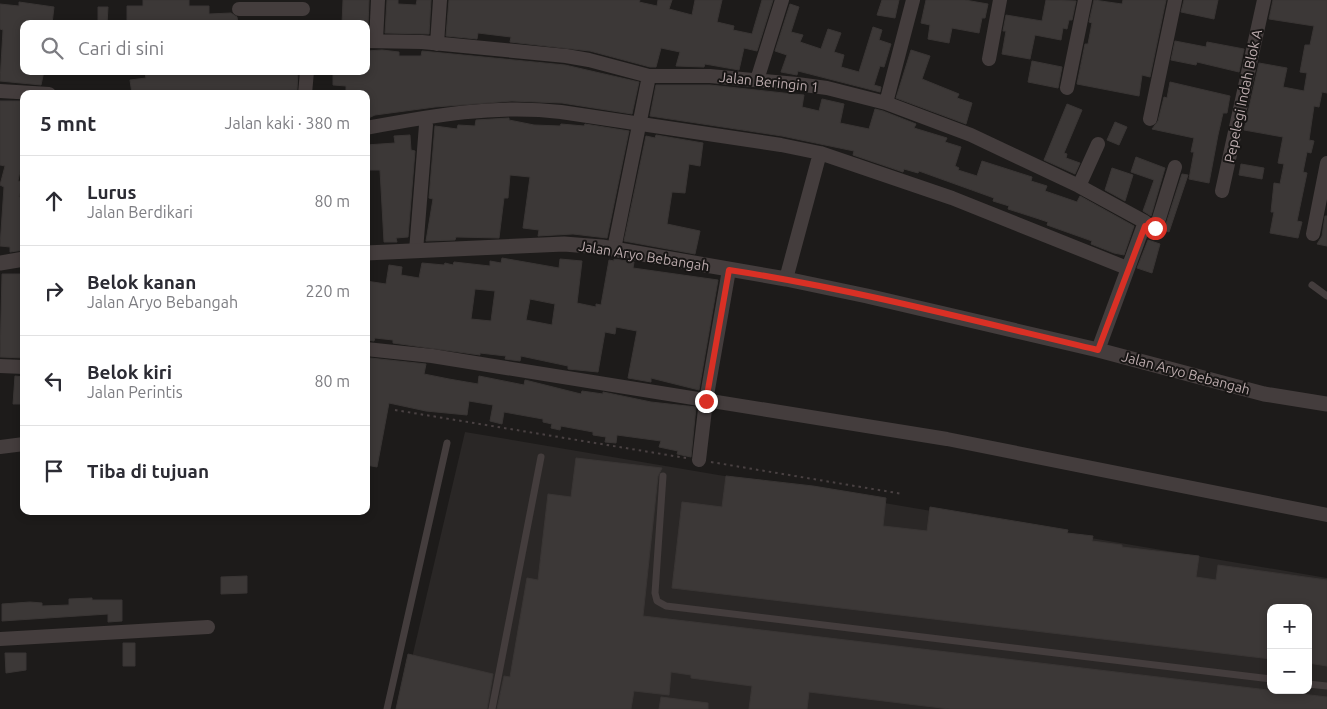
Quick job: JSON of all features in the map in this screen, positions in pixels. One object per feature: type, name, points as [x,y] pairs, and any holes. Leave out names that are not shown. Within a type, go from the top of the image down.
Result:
[{"type":"street","points":[[371,41],[378,0]]},
{"type":"street","points":[[437,44],[440,0]]},
{"type":"street","points":[[757,80],[782,0]]},
{"type":"street","points":[[886,103],[907,29],[913,0]]},
{"type":"street","points":[[989,59],[1000,0]]},
{"type":"street","points":[[1067,88],[1085,0]]},
{"type":"street","points":[[1150,120],[1175,0]]},
{"type":"street","name":"Pepelegi Indah Blok A","points":[[1222,191],[1264,0]]},
{"type":"street","points":[[239,9],[302,5],[304,20]]},
{"type":"street","name":"Jalan Beringin 1","points":[[371,41],[437,44],[589,60],[649,76],[710,76],[827,88],[886,103],[971,135],[1079,186],[1145,224]]},
{"type":"street","points":[[305,90],[307,75]]},
{"type":"street","points":[[614,249],[649,76]]},
{"type":"street","points":[[0,91],[20,92]]},
{"type":"street","points":[[370,127],[427,116],[474,111],[526,109],[561,112],[781,145],[820,154],[952,198],[1127,268]]},
{"type":"street","points":[[416,251],[426,125]]},
{"type":"street","points":[[1079,186],[1098,144]]},
{"type":"street","points":[[786,279],[820,154]]},
{"type":"street","points":[[1313,234],[1323,204],[1327,164]]},
{"type":"street","points":[[1098,350],[1145,224],[1152,229],[1157,226],[1175,167]]},
{"type":"street","name":"Jalan Aryo Bebangah","points":[[370,253],[564,244],[614,249],[786,279],[1098,350],[1264,394],[1327,404]]},
{"type":"street","points":[[0,263],[20,260]]},
{"type":"street","points":[[699,460],[706,401],[729,270]]},
{"type":"street","points":[[370,349],[432,356],[947,439],[1327,515]]},
{"type":"street","points":[[0,366],[20,367]]},
{"type":"street","points":[[0,447],[20,444]]},
{"type":"street","points":[[0,639],[208,627]]},
{"type":"lane","points":[[1312,285],[1327,296]]},
{"type":"lane","points":[[387,709],[446,443]]},
{"type":"lane","points":[[492,709],[542,457]]},
{"type":"lane","points":[[663,476],[655,593],[657,601],[666,606],[1267,679]]},
{"type":"lane","points":[[1312,684],[1327,686]]},
{"type":"path","points":[[395,410],[903,494]]},
{"type":"shaded area","points":[[465,432],[1327,578],[1327,709],[400,709]]},
{"type":"building","points":[[143,0],[189,0],[189,6],[209,6],[209,14],[231,13],[237,17],[237,20],[127,20],[127,6],[143,6]]},
{"type":"building","points":[[343,0],[369,0],[368,20],[342,20]]},
{"type":"building","points":[[387,0],[398,0],[398,4],[416,5],[417,0],[431,0],[429,34],[385,33]]},
{"type":"building","points":[[449,0],[640,0],[639,2],[657,6],[658,0],[672,0],[669,9],[692,15],[695,0],[722,0],[717,22],[734,26],[733,30],[752,34],[762,0],[773,0],[757,51],[744,48],[739,70],[705,64],[704,67],[676,66],[680,52],[661,48],[656,67],[650,67],[590,51],[510,42],[511,37],[478,33],[477,39],[446,36]]},
{"type":"building","points":[[882,0],[899,0],[895,18],[877,15]]},
{"type":"building","points":[[926,0],[965,0],[988,4],[985,18],[982,18],[979,33],[952,28],[949,43],[928,39],[930,25],[921,23]]},
{"type":"building","points":[[1046,0],[1076,1],[1072,20],[1069,20],[1067,29],[1063,28],[1061,40],[1035,35],[1030,59],[1002,54],[1006,31],[1003,31],[1006,15],[1042,21]]},
{"type":"building","points":[[1094,0],[1122,4],[1123,0],[1166,0],[1150,77],[1142,75],[1139,96],[1077,84],[1085,44],[1088,44],[1092,23],[1089,22]]},
{"type":"building","points":[[1184,0],[1218,0],[1214,19],[1181,12]]},
{"type":"building","points":[[1273,0],[1327,0],[1327,93],[1322,92],[1319,107],[1314,106],[1309,140],[1314,141],[1311,153],[1307,152],[1303,172],[1307,173],[1297,221],[1302,222],[1298,238],[1270,233],[1274,212],[1271,212],[1274,183],[1280,184],[1284,164],[1278,163],[1283,137],[1244,130],[1259,63],[1287,68],[1283,87],[1304,91],[1307,73],[1300,72],[1305,45],[1310,45],[1314,26],[1269,19]]},
{"type":"building","points":[[19,2],[54,7],[52,20],[20,20],[20,75],[43,75],[41,85],[0,81],[3,30],[0,29],[0,4],[19,6]]},
{"type":"building","points":[[790,4],[799,7],[791,32],[803,35],[800,42],[821,49],[828,29],[841,33],[834,52],[844,55],[841,67],[859,72],[873,27],[882,30],[879,40],[891,44],[884,67],[880,66],[874,85],[881,87],[880,92],[798,71],[797,75],[781,72],[787,55],[775,51]]},
{"type":"building","points":[[98,7],[108,7],[107,20],[98,20]]},
{"type":"building","points":[[1175,41],[1206,47],[1207,42],[1244,49],[1239,72],[1197,62],[1196,65],[1171,60]]},
{"type":"building","points":[[911,50],[930,56],[922,79],[959,94],[957,98],[972,103],[966,124],[896,98]]},
{"type":"building","points":[[370,51],[399,52],[399,56],[421,56],[422,51],[565,65],[639,82],[632,114],[562,103],[512,101],[435,107],[370,117],[370,90],[346,90],[346,86],[333,85],[333,75],[370,75]]},
{"type":"building","points":[[1032,61],[1062,67],[1058,88],[1028,82]]},
{"type":"building","points":[[145,75],[298,75],[297,90],[131,90],[130,80],[146,78]]},
{"type":"building","points":[[1170,82],[1230,96],[1227,113],[1223,113],[1209,183],[1189,179],[1194,152],[1191,152],[1194,138],[1152,129],[1158,121],[1164,97],[1167,98]]},
{"type":"building","points":[[656,85],[710,85],[804,95],[802,107],[819,111],[822,99],[844,104],[840,123],[869,129],[875,109],[883,111],[916,124],[914,128],[947,138],[945,142],[961,147],[955,166],[959,168],[958,170],[977,176],[982,161],[1032,177],[1031,181],[1047,186],[1045,191],[1077,202],[1080,196],[1134,226],[1124,255],[1114,253],[1091,244],[1092,241],[1047,225],[1048,222],[1008,209],[1009,206],[993,201],[994,198],[919,171],[918,173],[904,169],[903,172],[853,155],[854,151],[782,136],[650,116]]},
{"type":"building","points":[[0,101],[20,101],[20,171],[18,181],[20,181],[20,251],[10,252],[10,247],[0,246],[4,187],[0,185],[5,166],[0,165]]},
{"type":"building","points":[[1067,104],[1082,110],[1064,153],[1067,154],[1066,158],[1080,163],[1075,174],[1044,160]]},
{"type":"building","points":[[509,118],[509,120],[534,125],[560,126],[561,124],[584,126],[585,124],[629,131],[607,238],[573,234],[538,236],[539,230],[523,228],[530,177],[510,175],[508,198],[504,198],[499,238],[456,237],[455,240],[426,241],[433,199],[429,198],[435,126],[457,129],[458,125],[475,126],[476,120]]},
{"type":"building","points":[[1115,122],[1127,127],[1119,145],[1107,140]]},
{"type":"building","points":[[410,135],[411,150],[415,151],[408,237],[396,238],[397,242],[384,242],[380,170],[370,170],[370,145],[395,143],[394,136]]},
{"type":"building","points":[[656,135],[703,143],[700,166],[689,164],[685,193],[672,192],[667,224],[700,231],[695,254],[624,241],[646,136],[655,138]]},
{"type":"building","points":[[1136,157],[1165,168],[1151,216],[1143,211],[1154,180],[1131,172]]},
{"type":"building","points":[[1241,164],[1264,168],[1262,179],[1239,175]]},
{"type":"building","points":[[1112,168],[1133,175],[1125,201],[1105,190]]},
{"type":"building","points":[[1182,174],[1188,175],[1169,232],[1164,230]]},
{"type":"building","points":[[1325,216],[1327,216],[1327,246],[1317,244],[1322,236]]},
{"type":"building","points":[[1148,240],[1160,244],[1152,273],[1137,268]]},
{"type":"building","points":[[502,258],[559,268],[560,259],[582,261],[577,303],[596,307],[596,304],[601,305],[609,260],[634,262],[633,268],[718,280],[699,390],[651,378],[651,382],[628,378],[637,331],[616,327],[615,334],[605,332],[598,372],[568,369],[568,366],[521,356],[520,361],[505,359],[506,356],[480,353],[480,355],[393,343],[393,340],[375,338],[374,341],[370,340],[370,282],[386,284],[389,265],[402,267],[401,275],[419,278],[422,263],[453,265],[454,262],[490,266],[490,261],[501,263]],"holes":[[[475,289],[495,291],[491,321],[471,319]],[[530,299],[555,304],[552,325],[526,320]]]},
{"type":"building","points":[[2,274],[20,274],[20,358],[0,357]]},
{"type":"building","points":[[370,358],[426,364],[424,374],[478,384],[479,376],[524,385],[525,380],[581,394],[582,391],[603,394],[603,392],[651,402],[696,407],[691,457],[677,454],[678,451],[659,447],[661,441],[617,435],[616,443],[605,442],[606,437],[593,435],[593,432],[561,426],[560,430],[551,428],[552,424],[543,422],[543,419],[504,412],[502,424],[490,421],[493,405],[469,401],[467,415],[426,411],[389,403],[377,467],[370,466]]},
{"type":"building","points":[[15,376],[20,377],[20,404],[13,404]]},
{"type":"building","points":[[576,458],[662,468],[658,476],[643,616],[1267,690],[1267,694],[1302,694],[1327,697],[1327,709],[950,709],[809,692],[807,709],[749,709],[752,686],[691,678],[691,675],[671,672],[669,695],[634,691],[631,709],[497,709],[504,676],[510,677],[527,578],[538,580],[548,494],[571,497]]},
{"type":"building","points":[[726,476],[813,486],[886,498],[883,526],[927,531],[930,507],[1068,530],[1067,533],[1093,536],[1092,541],[1122,545],[1122,547],[1199,556],[1196,577],[1216,580],[1218,565],[1327,580],[1327,666],[1312,664],[1312,604],[1267,604],[1267,659],[672,588],[682,502],[722,507]]},
{"type":"building","points":[[247,576],[247,593],[221,594],[221,577]]},
{"type":"building","points":[[92,598],[92,600],[122,600],[122,621],[108,622],[108,614],[2,621],[2,604],[30,602],[42,603],[42,606],[69,605],[69,599]]},
{"type":"building","points":[[123,643],[135,643],[135,666],[123,666]]},
{"type":"building","points":[[5,653],[26,653],[26,670],[6,673]]},
{"type":"building","points":[[408,654],[493,674],[487,709],[396,709]]},
{"type":"building","points":[[661,697],[708,703],[708,709],[659,709]]},
{"type":"route","points":[[706,401],[729,270],[786,279],[867,296],[1098,350],[1127,268],[1145,226],[1152,229],[1155,228]]}]
